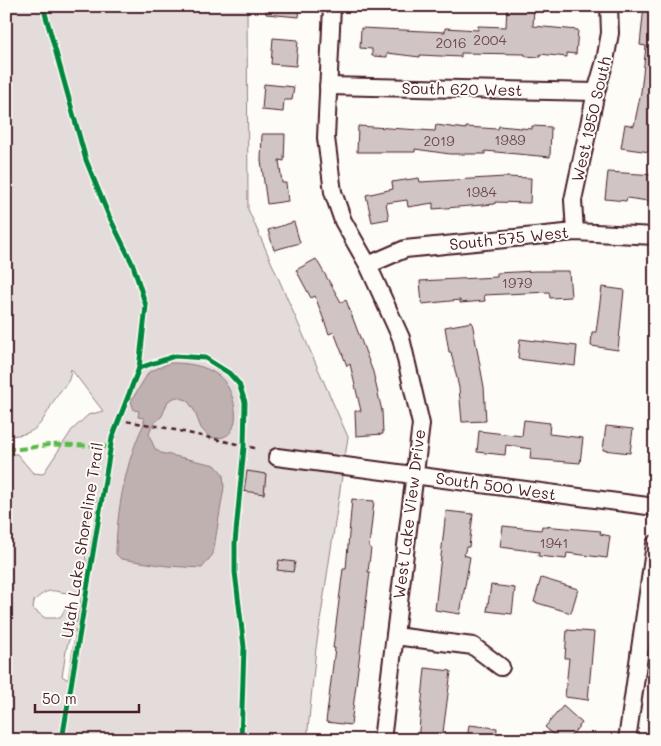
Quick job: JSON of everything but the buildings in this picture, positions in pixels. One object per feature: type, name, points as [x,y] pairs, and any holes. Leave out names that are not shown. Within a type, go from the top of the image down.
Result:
[{"type":"street","name":"West Lake View Drive","points":[[332,6],[326,138],[333,192],[343,221],[368,266],[401,338],[421,424],[382,740]]},
{"type":"street","name":"West 1950 South","points":[[575,232],[572,200],[596,92],[605,61],[610,33],[609,6]]},
{"type":"street","name":"South 620 West","points":[[328,86],[596,92]]},
{"type":"street","name":"South 575 West","points":[[368,266],[405,249],[575,232],[655,236]]},
{"type":"street","name":"South 500 West","points":[[278,457],[655,507]]},
{"type":"street","points":[[627,740],[655,544]]},
{"type":"street","points":[[395,636],[473,646],[502,667]]},
{"type":"path","points":[[118,420],[157,426],[258,449]]},
{"type":"path","points":[[244,457],[245,438]]},
{"type":"shaded area","points":[[6,6],[247,6],[248,209],[348,437],[316,648],[307,740],[6,740],[6,454],[17,454],[33,473],[43,474],[72,430],[88,415],[103,411],[71,369],[68,381],[39,425],[27,433],[6,436]],"holes":[[[98,499],[87,565],[86,565],[88,520],[90,511]],[[85,574],[77,623],[76,606],[66,607],[60,618],[45,618],[33,609],[34,601],[46,592],[72,593],[79,591]],[[76,629],[68,680],[62,676],[67,645]]]},
{"type":"shaded area","points":[[170,363],[196,365],[214,372],[226,383],[234,404],[234,426],[229,433],[221,438],[209,437],[201,428],[194,410],[187,400],[176,397],[168,401],[162,416],[152,425],[149,435],[155,449],[161,453],[215,465],[223,474],[224,487],[213,554],[202,568],[167,566],[121,559],[116,554],[116,538],[123,487],[132,453],[144,424],[144,418],[138,417],[139,411],[134,410],[131,401],[149,372]]},
{"type":"marked path","points":[[6,448],[23,449],[58,445],[110,447]]},
{"type":"cycle path","name":"Utah Lake Shoreline Trail","points":[[43,6],[86,160],[108,214],[133,265],[146,306],[139,368],[112,438],[62,740]]},
{"type":"cycle path","points":[[139,368],[175,356],[205,358],[229,373],[239,384],[245,402],[244,447],[235,543],[235,572],[244,647],[241,740]]}]
